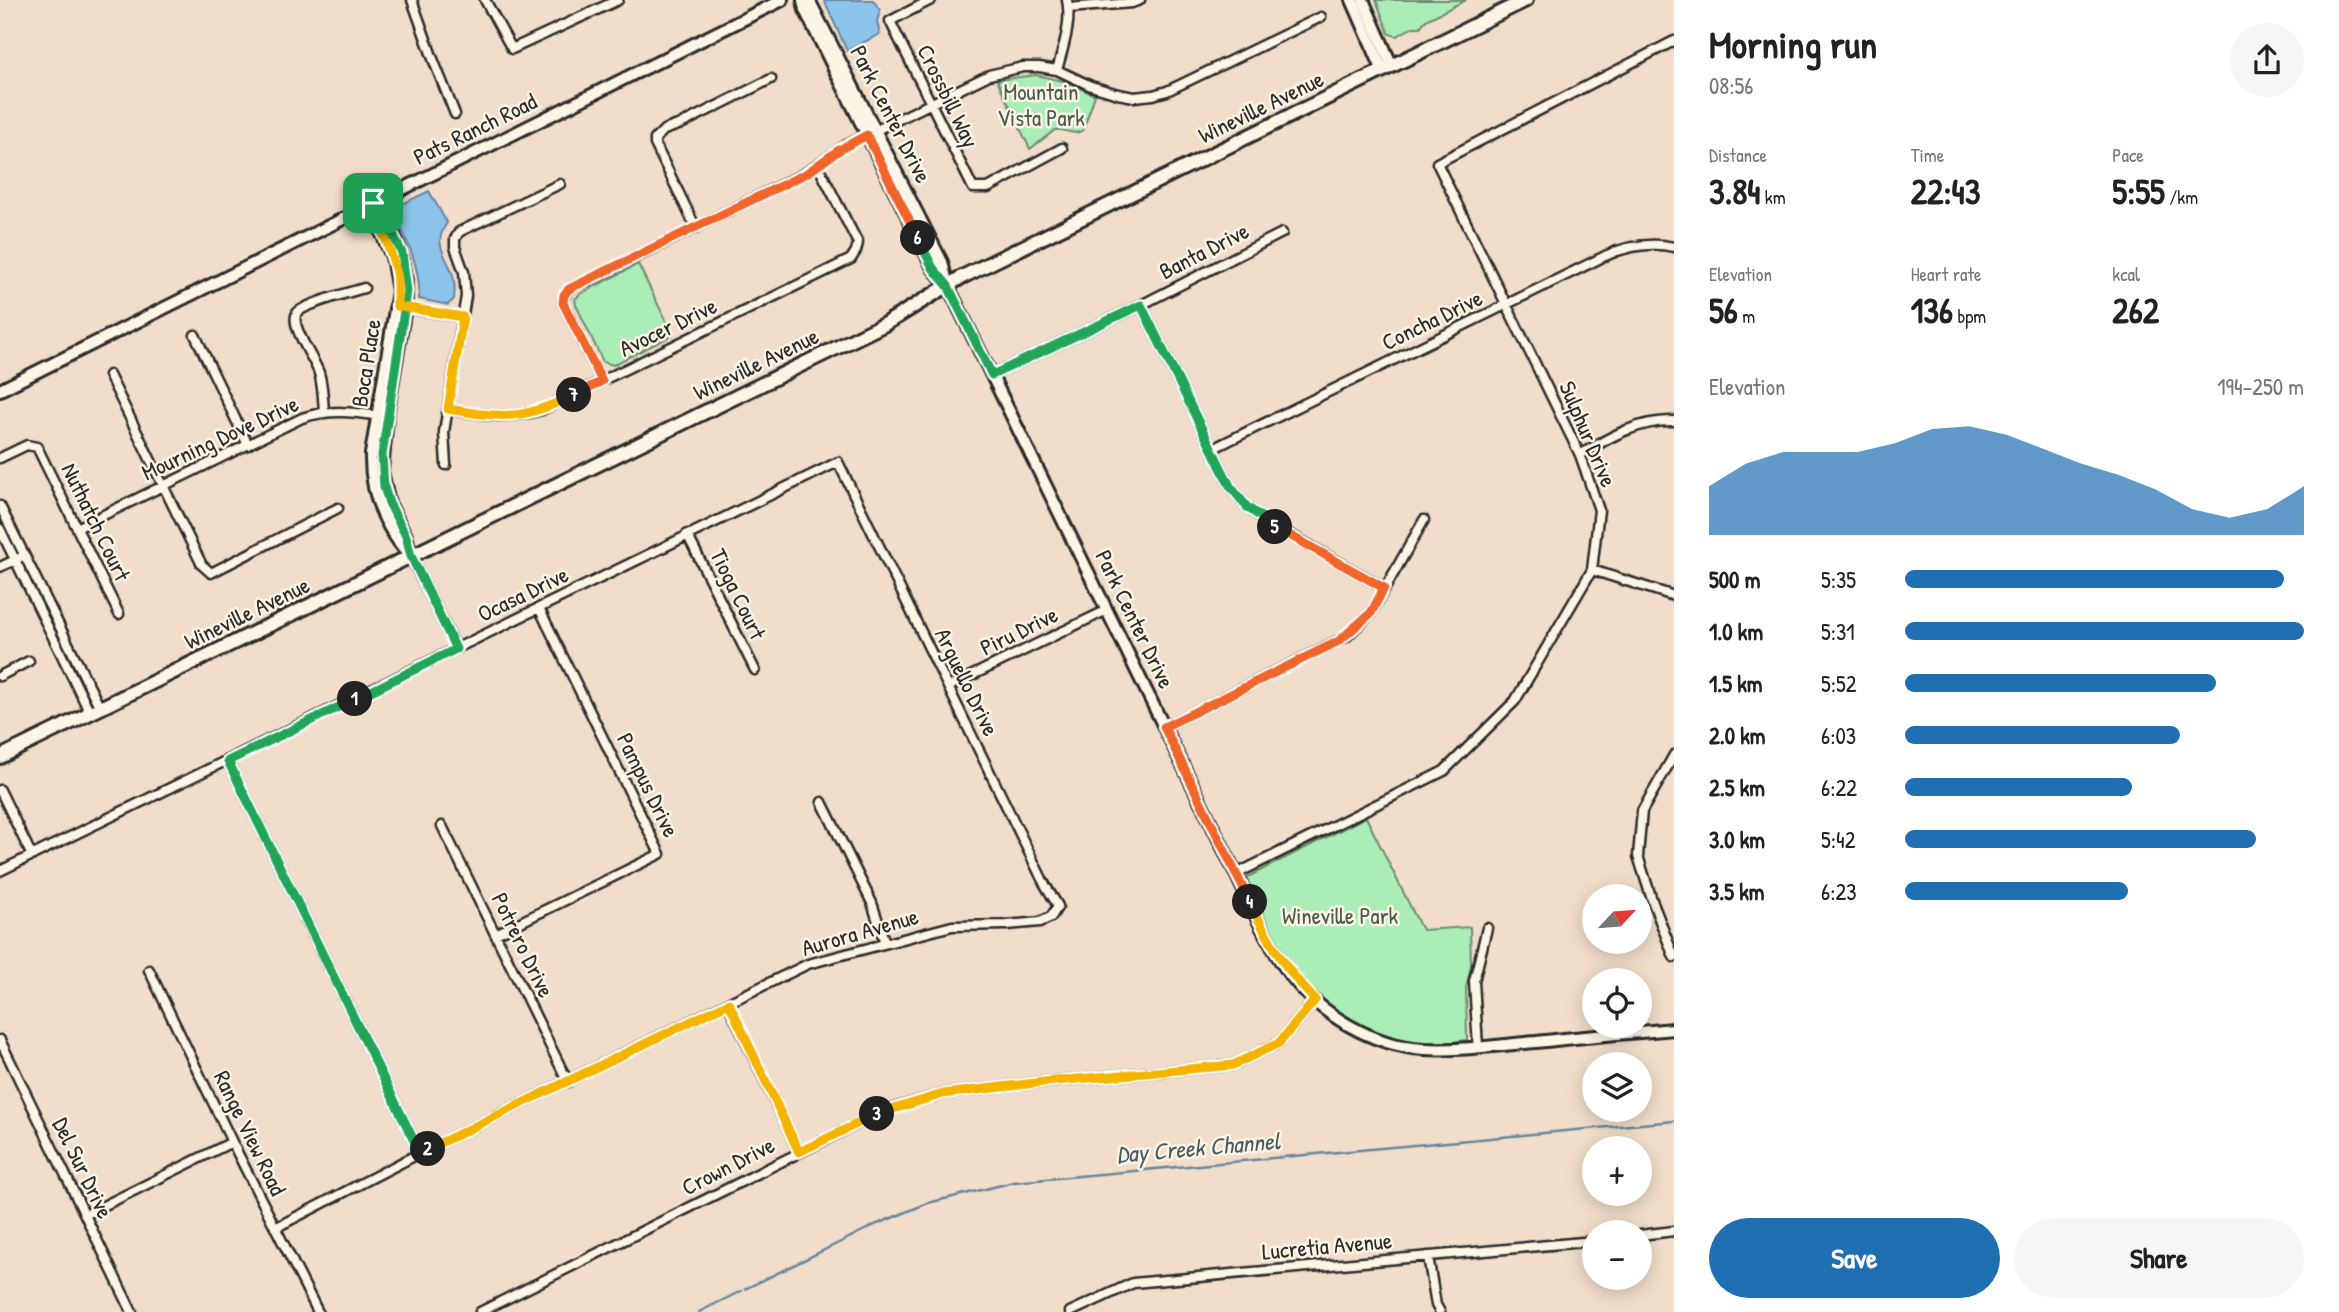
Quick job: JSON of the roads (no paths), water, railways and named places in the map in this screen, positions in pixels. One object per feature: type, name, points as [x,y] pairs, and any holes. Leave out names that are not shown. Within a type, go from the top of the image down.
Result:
[{"type":"main road","name":"Wineville Avenue","points":[[0,757],[885,324],[948,286],[1526,0]]},
{"type":"street","points":[[412,0],[432,59],[455,114]]},
{"type":"street","points":[[485,0],[512,49],[618,0]]},
{"type":"street","name":"Pats Ranch Road","points":[[0,390],[782,0]]},
{"type":"street","name":"Park Center Drive","points":[[803,0],[805,10],[872,133]]},
{"type":"street","name":"Park Center Drive","points":[[809,0],[933,268],[948,286],[1271,945],[1290,974],[1315,1000],[1345,1023],[1382,1040],[1423,1049],[1478,1047],[1674,1029]]},
{"type":"street","name":"Crossbill Way","points":[[931,0],[890,21],[973,188],[988,188],[1062,148]]},
{"type":"street","points":[[1057,70],[1066,32],[1068,4],[1132,3],[1140,0]]},
{"type":"street","points":[[1352,0],[1388,69]]},
{"type":"street","points":[[1363,0],[1388,69]]},
{"type":"street","points":[[602,381],[563,303],[564,295],[569,289],[818,166],[839,150],[872,133],[989,75],[1006,70],[1039,67],[1057,70],[1091,86],[1118,94],[1133,97],[1153,95],[1196,79],[1321,17]]},
{"type":"street","name":"Sulphur Drive","points":[[1236,874],[1444,771],[1515,701],[1592,570],[1599,510],[1580,455],[1437,163],[1674,41]]},
{"type":"street","points":[[696,228],[655,139],[664,130],[771,79]]},
{"type":"street","name":"Avocer Drive","points":[[448,409],[503,417],[542,410],[851,259],[858,243],[818,166]]},
{"type":"street","points":[[446,465],[444,432],[466,296],[455,239],[459,232],[560,184]]},
{"type":"street","name":"Boca Place","points":[[373,203],[377,222],[397,273],[401,307],[383,417],[384,487],[406,536],[411,556],[456,649]]},
{"type":"street","name":"Banta Drive","points":[[992,375],[1141,305],[1282,233]]},
{"type":"street","name":"Concha Drive","points":[[1212,449],[1620,250],[1654,244],[1674,247]]},
{"type":"street","points":[[324,412],[319,374],[295,325],[295,317],[300,309],[364,288]]},
{"type":"street","points":[[1141,305],[1230,486],[1247,507],[1266,521],[1384,588]]},
{"type":"street","points":[[401,307],[463,317]]},
{"type":"street","points":[[195,335],[248,444]]},
{"type":"street","points":[[108,375],[202,565],[211,573],[338,508]]},
{"type":"street","name":"Mourning Dove Drive","points":[[77,528],[302,418],[324,412],[345,411],[383,417]]},
{"type":"street","points":[[1580,455],[1616,433],[1658,421],[1674,421]]},
{"type":"street","name":"Nuthatch Court","points":[[0,458],[27,445],[37,447],[120,614]]},
{"type":"street","name":"Ocasa Drive","points":[[0,871],[838,462]]},
{"type":"street","name":"Arguello Drive","points":[[838,462],[1044,883],[1058,906],[1051,917]]},
{"type":"street","points":[[0,506],[95,711]]},
{"type":"street","points":[[1164,727],[1339,641],[1371,613],[1424,520]]},
{"type":"street","points":[[0,529],[95,711]]},
{"type":"street","name":"Tioga Court","points":[[687,534],[755,670]]},
{"type":"street","points":[[0,567],[24,555]]},
{"type":"street","points":[[1592,570],[1674,596]]},
{"type":"street","name":"Pampus Drive","points":[[496,934],[660,854],[539,608]]},
{"type":"street","name":"Piru Drive","points":[[948,687],[1107,610]]},
{"type":"street","points":[[0,676],[29,662]]},
{"type":"street","points":[[1674,755],[1642,811],[1638,856],[1674,957]]},
{"type":"street","points":[[228,761],[420,1153]]},
{"type":"street","points":[[0,790],[33,856]]},
{"type":"street","points":[[822,802],[872,903],[885,943]]},
{"type":"street","name":"Potrero Drive","points":[[442,825],[568,1082]]},
{"type":"street","name":"Aurora Avenue","points":[[275,1228],[420,1153],[808,964],[952,926],[1040,922],[1051,917]]},
{"type":"street","points":[[1478,1047],[1474,981],[1487,928]]},
{"type":"street","name":"Range View Road","points":[[149,970],[318,1312]]},
{"type":"street","name":"Crown Drive","points":[[480,1312],[881,1112],[943,1094],[1233,1065],[1279,1043],[1315,1000]]},
{"type":"street","points":[[729,1003],[799,1152]]},
{"type":"street","name":"Del Sur Drive","points":[[0,1041],[132,1312]]},
{"type":"street","points":[[85,1214],[232,1142]]},
{"type":"street","points":[[1652,1234],[1674,1231]]},
{"type":"street","name":"Lucretia Avenue","points":[[1070,1312],[1133,1283],[1582,1242]]},
{"type":"street","points":[[1428,1256],[1436,1305],[1440,1312]]},
{"type":"water","points":[[824,0],[873,0],[880,10],[877,22],[880,34],[847,51]]},
{"type":"water","points":[[429,191],[447,223],[440,238],[455,288],[454,299],[448,305],[419,299],[416,266],[394,214],[398,206]]},
{"type":"waterway","name":"Day Creek Channel","points":[[745,1289],[875,1225],[928,1203],[1014,1182],[1674,1121]]},
{"type":"waterway","name":"Day Creek Channel","points":[[699,1312],[741,1291]]},
{"type":"park label","name":"Mountain Vista Park","points":[[1041,105]]},
{"type":"park label","name":"Wineville Park","points":[[1340,916]]}]
